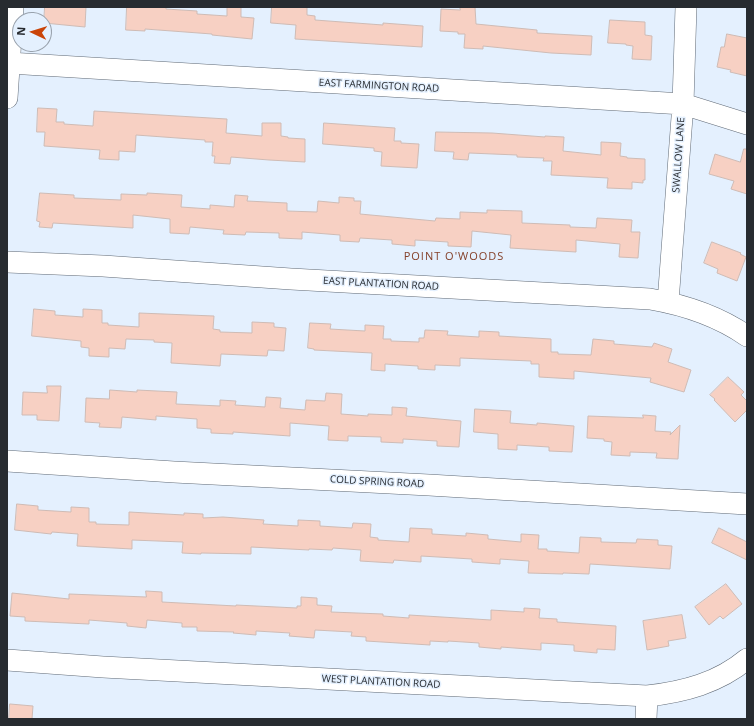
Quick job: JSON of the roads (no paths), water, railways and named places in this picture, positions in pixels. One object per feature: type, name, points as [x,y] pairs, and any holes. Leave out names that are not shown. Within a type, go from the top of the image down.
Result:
[{"type":"street","points":[[7,98],[13,7]]},
{"type":"street","name":"SWALLOW LANE","points":[[668,302],[683,104],[686,7]]},
{"type":"street","name":"EAST FARMINGTON ROAD","points":[[9,63],[683,104],[747,124]]},
{"type":"street","name":"EAST PLANTATION ROAD","points":[[7,262],[642,298],[684,306],[711,316],[747,336]]},
{"type":"street","name":"COLD SPRING ROAD","points":[[7,461],[174,472],[429,485],[747,504]]},
{"type":"street","name":"WEST PLANTATION ROAD","points":[[7,660],[103,667],[647,696],[673,693],[694,688],[725,673],[747,659]]},
{"type":"street","points":[[646,719],[647,696]]},
{"type":"district","name":"POINT O'WOODS","points":[[454,257]]}]
